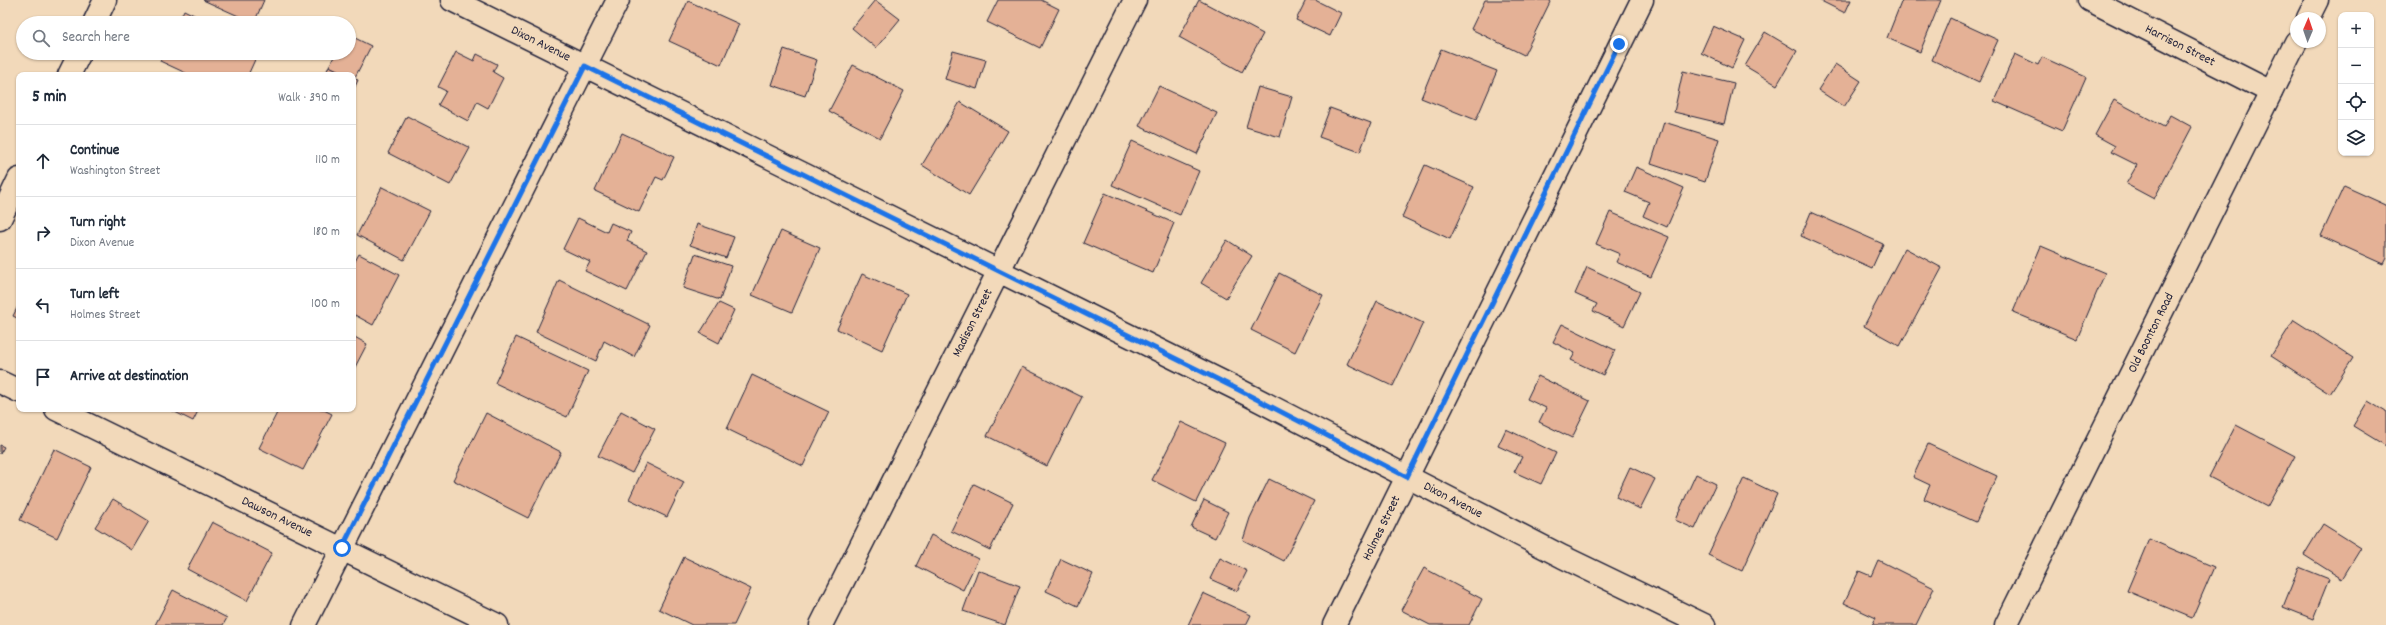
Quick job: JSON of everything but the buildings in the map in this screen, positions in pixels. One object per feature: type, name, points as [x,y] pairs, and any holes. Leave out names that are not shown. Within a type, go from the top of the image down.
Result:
[{"type":"street","points":[[97,16],[105,0]]},
{"type":"street","name":"Dixon Avenue","points":[[452,0],[1235,388],[1563,557],[1704,625]]},
{"type":"street","points":[[304,625],[618,0]]},
{"type":"street","name":"Madison Street","points":[[821,625],[1136,0]]},
{"type":"street","name":"Holmes Street","points":[[1334,625],[1642,0]]},
{"type":"street","name":"Harrison Street","points":[[2090,0],[2271,92]]},
{"type":"street","points":[[2311,12],[2317,0]]},
{"type":"street","name":"Old Boonton Road","points":[[2006,625],[2293,48]]},
{"type":"street","points":[[70,72],[76,60]]},
{"type":"street","points":[[0,219],[16,185]]},
{"type":"street","points":[[0,382],[16,390]]},
{"type":"street","name":"Dawson Avenue","points":[[62,412],[498,625]]},
{"type":"route","points":[[342,548],[585,66],[1235,388],[1407,477],[1619,44]]}]
